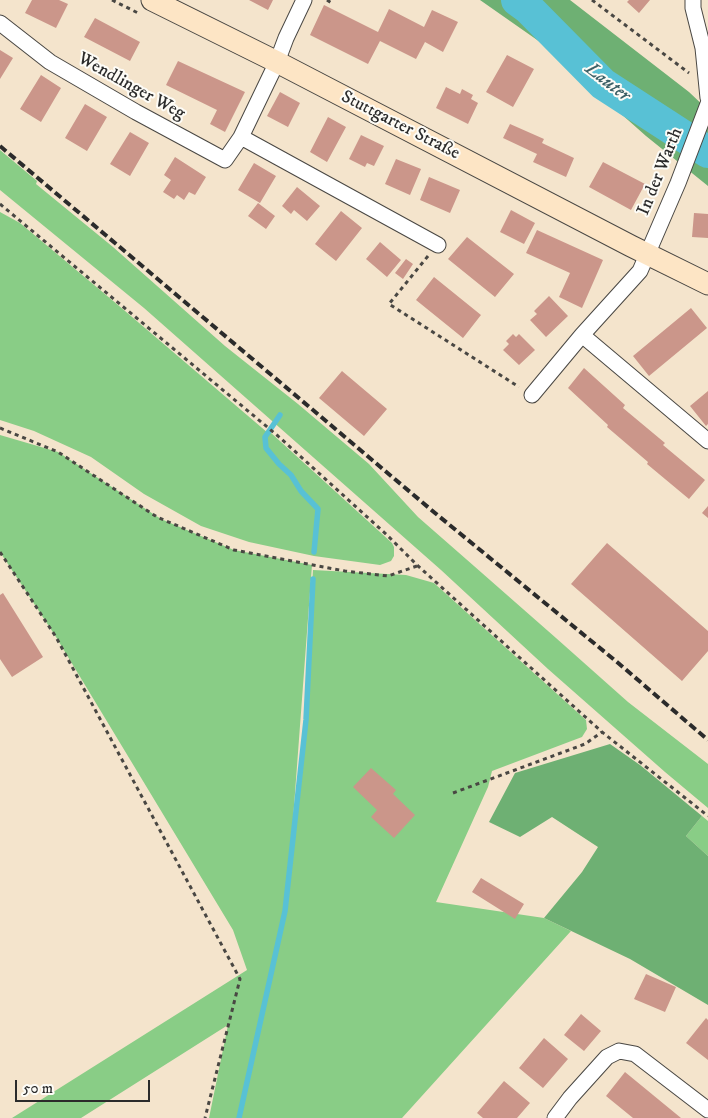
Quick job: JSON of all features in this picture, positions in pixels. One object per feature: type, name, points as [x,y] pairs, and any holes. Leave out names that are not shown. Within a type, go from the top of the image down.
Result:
[{"type":"main road","name":"Stuttgarter Straße","points":[[152,0],[277,62],[708,284]]},
{"type":"street","name":"Wendlinger Weg","points":[[0,23],[50,62],[136,112],[225,160],[241,137],[304,0]]},
{"type":"street","points":[[692,0],[702,48],[708,98]]},
{"type":"street","name":"In der Warth","points":[[648,254],[708,104]]},
{"type":"street","points":[[241,137],[438,245]]},
{"type":"street","points":[[532,395],[582,335],[640,271],[648,254]]},
{"type":"street","points":[[582,335],[708,441]]},
{"type":"street","points":[[555,1118],[607,1056],[619,1051],[635,1054],[708,1110]]},
{"type":"path","points":[[327,0],[334,4]]},
{"type":"path","points":[[592,0],[694,76]]},
{"type":"path","points":[[0,204],[278,436],[387,534],[417,566],[602,732],[708,816]]},
{"type":"path","points":[[438,245],[389,304],[532,395]]},
{"type":"path","points":[[0,428],[58,452],[157,517],[234,550],[345,572],[388,576],[417,566]]},
{"type":"path","points":[[0,552],[56,637],[240,979],[205,1118]]},
{"type":"path","points":[[453,793],[585,744],[602,732]]},
{"type":"green space","points":[[480,0],[570,0],[689,92],[708,110],[708,186],[646,136],[540,42]]},
{"type":"green space","points":[[0,150],[37,181],[36,184],[113,247],[225,346],[369,464],[418,517],[628,702],[708,764],[708,808],[548,669],[441,570],[144,308],[0,190]]},
{"type":"green space","points":[[0,212],[20,223],[268,433],[267,435],[270,432],[392,543],[394,556],[391,561],[380,565],[314,556],[249,542],[201,526],[144,494],[91,457],[34,431],[0,420]]},
{"type":"green space","points":[[0,435],[58,452],[161,519],[234,550],[312,565],[289,873],[302,758],[313,570],[406,575],[434,583],[586,720],[587,729],[582,737],[492,771],[488,787],[436,902],[544,918],[571,931],[402,1118],[209,1118],[228,1025],[81,1118],[12,1118],[247,970],[233,930],[56,637],[0,552]]},
{"type":"green space","points":[[610,744],[640,765],[702,816],[686,836],[708,856],[708,1005],[630,959],[544,918],[582,872],[598,847],[552,817],[520,837],[489,822],[515,773]]},
{"type":"green space","points":[[702,816],[708,821],[708,856],[686,836]]},
{"type":"building","points":[[32,0],[59,0],[68,4],[56,28],[25,13]]},
{"type":"building","points":[[249,0],[273,0],[268,10]]},
{"type":"building","points":[[629,0],[650,0],[639,13],[627,2]]},
{"type":"building","points":[[324,5],[378,32],[389,9],[424,27],[432,10],[458,22],[443,52],[425,42],[416,59],[380,41],[368,64],[310,35]]},
{"type":"building","points":[[95,18],[140,42],[130,61],[84,37]]},
{"type":"building","points":[[0,50],[13,58],[0,79]]},
{"type":"building","points":[[507,55],[534,69],[513,107],[486,92]]},
{"type":"building","points":[[178,61],[245,92],[225,132],[210,124],[217,110],[166,85]]},
{"type":"building","points":[[41,75],[61,88],[41,122],[20,109]]},
{"type":"building","points":[[446,87],[460,94],[462,89],[473,95],[471,99],[478,103],[468,124],[436,108]]},
{"type":"building","points":[[280,92],[300,103],[288,127],[267,116]]},
{"type":"building","points":[[85,104],[107,117],[87,151],[65,138]]},
{"type":"building","points":[[328,117],[346,127],[327,162],[310,152]]},
{"type":"building","points":[[510,124],[544,139],[542,143],[574,158],[566,177],[533,162],[537,154],[503,138]]},
{"type":"building","points":[[130,132],[149,143],[130,176],[110,164]]},
{"type":"building","points":[[361,135],[384,146],[374,166],[367,163],[365,167],[349,159]]},
{"type":"building","points":[[175,157],[206,177],[195,195],[189,192],[184,200],[177,195],[174,199],[163,192],[171,180],[164,175]]},
{"type":"building","points":[[396,159],[421,169],[410,195],[385,184]]},
{"type":"building","points":[[603,162],[645,184],[631,210],[589,187]]},
{"type":"building","points":[[254,163],[276,176],[260,203],[238,190]]},
{"type":"building","points":[[429,177],[460,190],[450,213],[420,200]]},
{"type":"building","points":[[297,187],[320,206],[307,221],[294,210],[291,214],[282,206]]},
{"type":"building","points":[[258,203],[275,216],[266,229],[248,216]]},
{"type":"building","points":[[511,210],[535,223],[524,244],[500,232]]},
{"type":"building","points":[[341,211],[362,228],[336,261],[315,244]]},
{"type":"building","points":[[694,213],[708,214],[708,238],[692,237]]},
{"type":"building","points":[[537,230],[603,260],[582,308],[559,297],[570,273],[526,253]]},
{"type":"building","points":[[467,237],[514,274],[495,297],[448,259]]},
{"type":"building","points":[[380,242],[401,260],[387,277],[366,259]]},
{"type":"building","points":[[406,259],[413,264],[403,279],[395,273]]},
{"type":"building","points":[[434,277],[481,315],[463,338],[416,300]]},
{"type":"building","points":[[549,296],[568,316],[546,337],[530,320],[537,314],[534,311]]},
{"type":"building","points":[[691,308],[707,328],[649,376],[633,356]]},
{"type":"building","points":[[513,334],[516,337],[519,334],[535,350],[519,365],[503,350],[509,344],[506,341]]},
{"type":"building","points":[[584,368],[625,405],[623,408],[705,480],[689,499],[647,464],[648,462],[607,427],[608,425],[568,388]]},
{"type":"building","points":[[342,371],[387,409],[364,436],[319,398]]},
{"type":"building","points":[[708,391],[708,424],[706,426],[690,406]]},
{"type":"building","points":[[708,506],[708,518],[702,513]]},
{"type":"building","points":[[607,543],[708,631],[708,651],[682,681],[571,584]]},
{"type":"building","points":[[3,593],[43,657],[12,677],[0,659],[0,595]]},
{"type":"building","points":[[371,768],[396,790],[393,794],[415,815],[394,838],[371,817],[377,810],[353,787]]},
{"type":"building","points":[[481,878],[524,904],[515,919],[472,892]]},
{"type":"building","points":[[646,974],[676,987],[665,1012],[634,999]]},
{"type":"building","points":[[581,1014],[601,1031],[584,1051],[564,1035]]},
{"type":"building","points":[[706,1018],[708,1020],[708,1060],[686,1043]]},
{"type":"building","points":[[544,1038],[568,1059],[543,1088],[519,1068]]},
{"type":"building","points":[[625,1072],[681,1118],[633,1118],[606,1096]]},
{"type":"building","points":[[504,1081],[530,1103],[517,1118],[483,1118],[477,1113]]},
{"type":"waterway","name":"Lauter","points":[[517,0],[528,8],[603,84],[708,152]]},
{"type":"waterway","points":[[280,415],[265,437],[266,448],[291,475],[301,491],[318,509],[314,552]]},
{"type":"waterway","points":[[239,1118],[285,911],[306,720],[313,579]]},
{"type":"railway","points":[[0,146],[435,513],[617,662],[708,740]]}]
